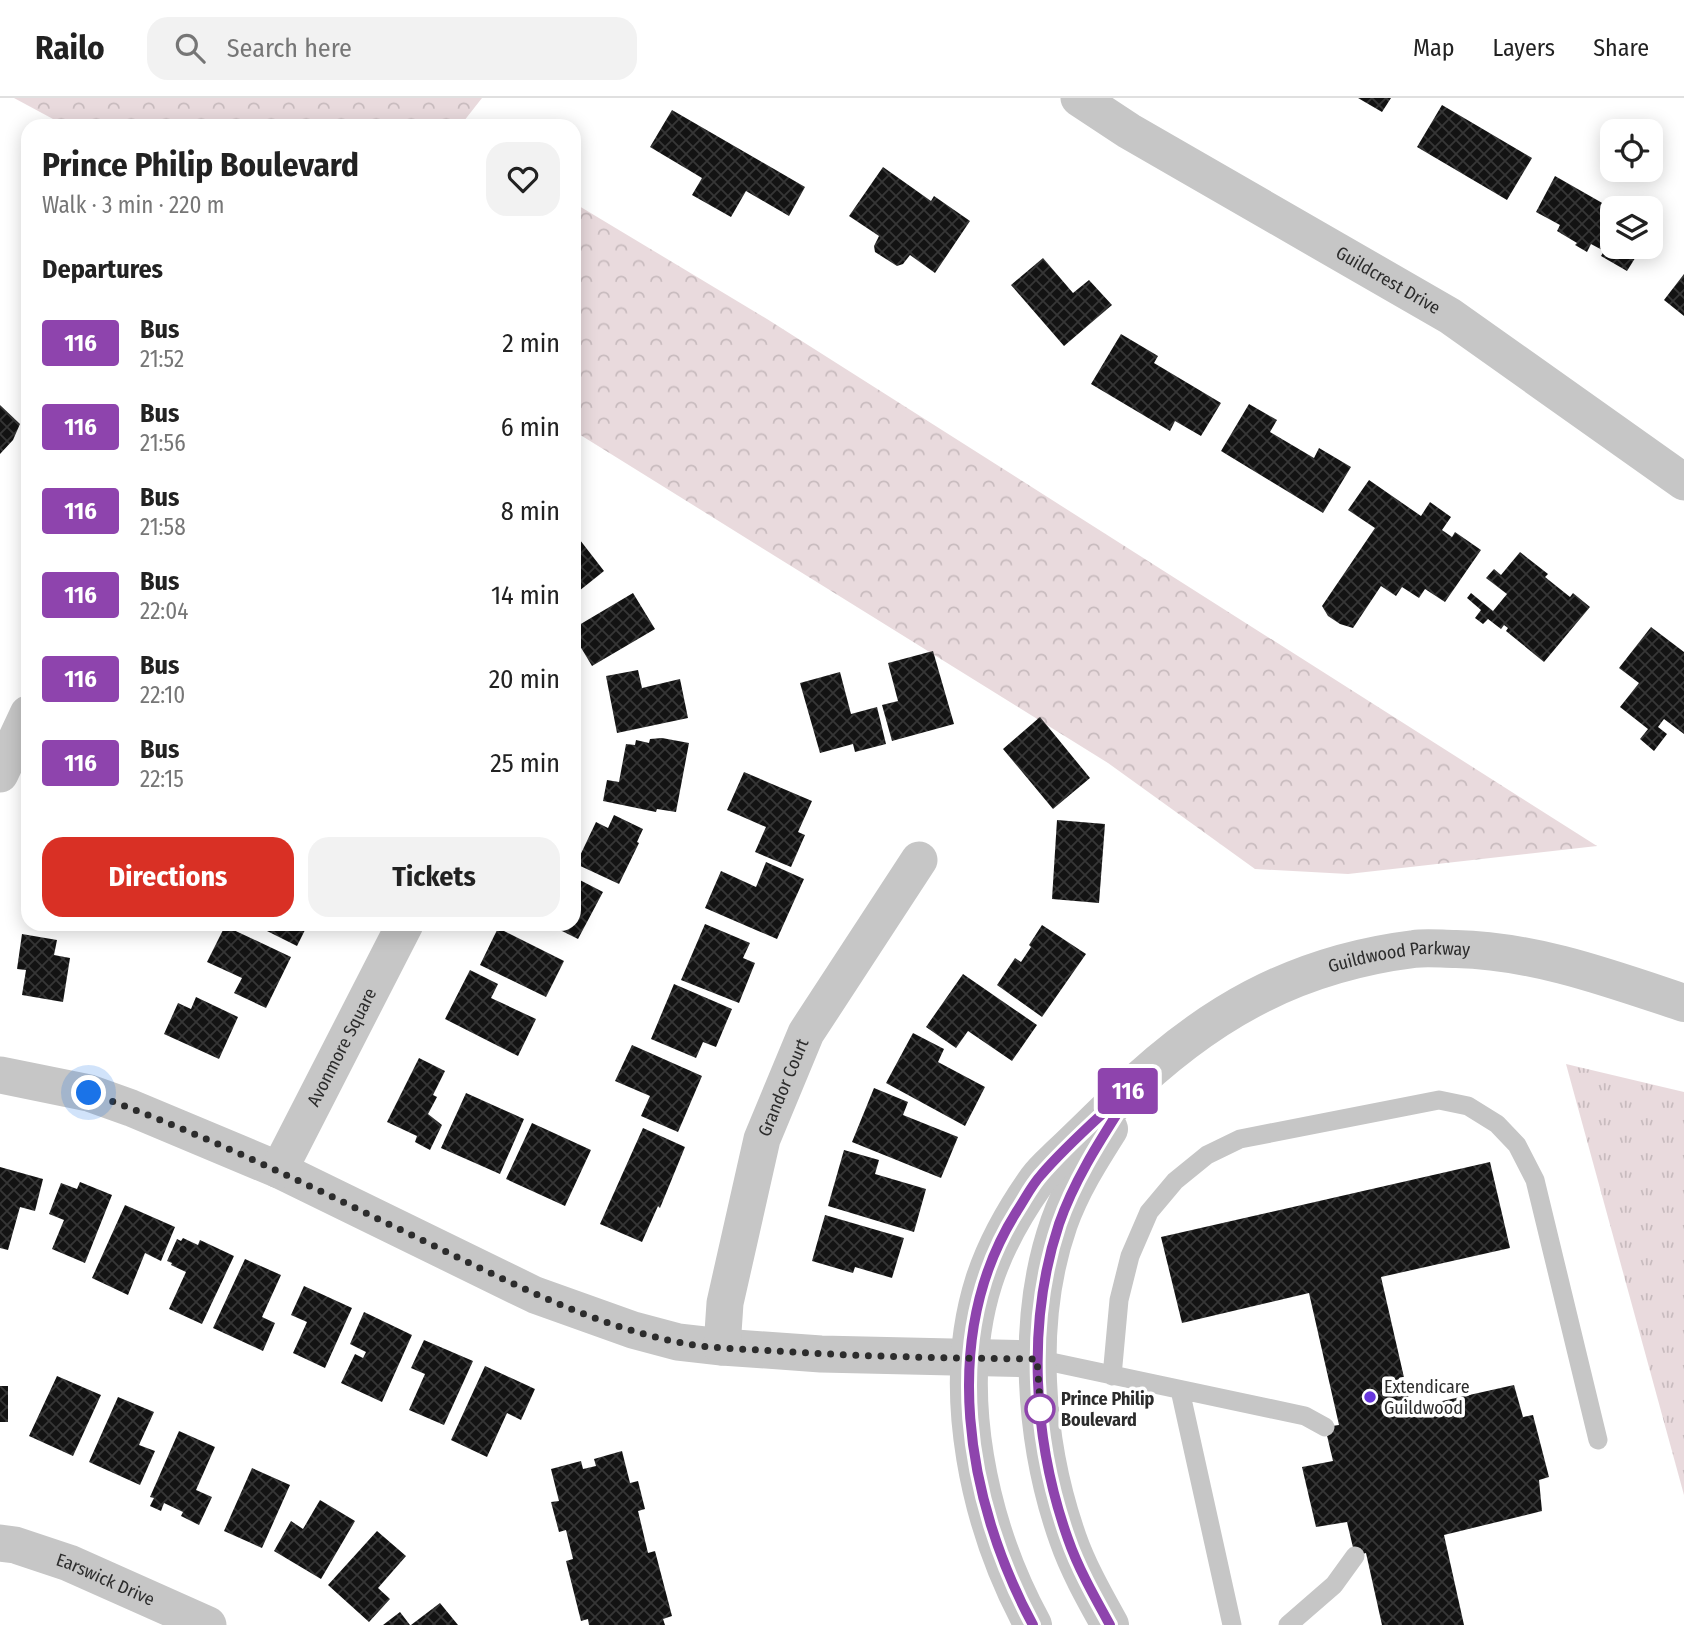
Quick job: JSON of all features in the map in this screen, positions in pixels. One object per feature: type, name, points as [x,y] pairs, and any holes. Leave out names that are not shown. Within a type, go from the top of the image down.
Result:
[{"type":"street","name":"Guildcrest Drive","points":[[1079,98],[1129,131],[1450,316],[1684,482]]},
{"type":"street","points":[[0,774],[21,729]]},
{"type":"street","name":"Grandor Court","points":[[722,1347],[725,1303],[762,1139],[806,1033],[919,860]]},
{"type":"street","name":"Avonmore Square","points":[[279,1170],[401,931]]},
{"type":"street","name":"Guildwood Parkway","points":[[1033,1625],[1011,1580],[988,1513],[978,1471],[971,1430],[970,1359],[974,1322],[984,1280],[1003,1234],[1039,1177],[1139,1079],[1201,1028],[1259,994],[1342,961],[1417,948],[1496,950],[1560,964],[1684,1003]]},
{"type":"street","points":[[0,1075],[89,1093],[142,1112],[279,1170],[535,1295],[632,1330],[678,1342],[722,1347],[821,1354],[1037,1359]]},
{"type":"street","name":"Guildwood Parkway","points":[[1110,1625],[1068,1541],[1053,1487],[1041,1416],[1037,1359],[1046,1274],[1059,1223],[1083,1170],[1139,1079]]},
{"type":"street","name":"Earswick Drive","points":[[0,1543],[15,1545],[69,1563],[208,1625]]},
{"type":"lane","points":[[1112,1376],[1119,1300],[1130,1256],[1149,1212],[1175,1181],[1207,1154],[1240,1139],[1439,1100],[1468,1106],[1496,1124],[1517,1145],[1535,1180],[1598,1440]]},
{"type":"lane","points":[[1037,1359],[1305,1416],[1325,1427]]},
{"type":"lane","points":[[1180,1390],[1232,1625]]},
{"type":"lane","points":[[1288,1625],[1334,1585],[1354,1556]]},
{"type":"green space","points":[[14,98],[482,98],[466,119],[53,119]]},
{"type":"green space","points":[[581,207],[767,319],[1597,846],[1348,874],[1255,869],[1108,763],[581,435]]},
{"type":"green space","points":[[1566,1064],[1684,1092],[1684,1495]]},
{"type":"building","points":[[1358,98],[1391,98],[1382,112]]},
{"type":"building","points":[[1442,105],[1532,158],[1507,200],[1417,147]]},
{"type":"building","points":[[672,110],[805,187],[789,216],[746,191],[731,217],[692,195],[702,178],[650,147]]},
{"type":"building","points":[[883,167],[931,201],[934,196],[970,221],[935,273],[910,255],[903,264],[897,266],[875,252],[874,246],[879,236],[849,216]]},
{"type":"building","points":[[1555,176],[1600,202],[1600,249],[1591,244],[1587,252],[1557,231],[1560,225],[1536,212]]},
{"type":"building","points":[[1043,258],[1073,293],[1089,280],[1112,305],[1064,346],[1011,285]]},
{"type":"building","points":[[1606,259],[1634,259],[1627,271]]},
{"type":"building","points":[[1684,274],[1684,316],[1664,300]]},
{"type":"building","points":[[1121,334],[1158,356],[1154,363],[1221,403],[1201,436],[1175,421],[1170,431],[1091,384]]},
{"type":"building","points":[[1249,404],[1277,420],[1270,432],[1314,458],[1319,448],[1351,467],[1323,513],[1221,451]]},
{"type":"building","points":[[0,405],[20,424],[13,440],[0,454]]},
{"type":"building","points":[[1369,480],[1421,516],[1430,502],[1451,517],[1442,530],[1452,537],[1455,532],[1481,550],[1445,602],[1425,589],[1419,598],[1402,587],[1396,596],[1381,586],[1353,628],[1328,616],[1322,606],[1375,528],[1348,510]]},
{"type":"building","points":[[581,541],[604,571],[581,589]]},
{"type":"building","points":[[1520,552],[1548,574],[1545,577],[1570,597],[1573,593],[1590,607],[1544,662],[1506,631],[1508,628],[1504,625],[1501,629],[1488,619],[1483,624],[1475,618],[1481,610],[1467,598],[1471,593],[1493,611],[1507,594],[1486,578],[1494,569],[1501,575]]},
{"type":"building","points":[[633,593],[655,629],[592,666],[581,648],[581,624]]},
{"type":"building","points":[[1651,627],[1684,652],[1684,734],[1664,719],[1658,727],[1667,734],[1654,751],[1640,739],[1648,729],[1620,707],[1639,683],[1619,668]]},
{"type":"building","points":[[933,651],[954,724],[892,741],[882,705],[898,701],[888,663]]},
{"type":"building","points":[[638,670],[642,688],[680,679],[688,718],[617,733],[606,676]]},
{"type":"building","points":[[840,672],[851,714],[877,707],[886,744],[855,752],[853,744],[820,753],[800,683]]},
{"type":"building","points":[[1040,717],[1090,778],[1053,809],[1003,749]]},
{"type":"building","points":[[662,738],[689,743],[676,812],[657,809],[656,812],[603,801],[607,780],[619,782],[626,744],[635,745],[636,740],[649,743],[650,739]]},
{"type":"building","points":[[744,772],[812,801],[798,832],[805,835],[791,867],[755,852],[766,827],[727,810]]},
{"type":"building","points":[[614,815],[643,829],[619,884],[581,866],[581,854],[596,822],[608,828]]},
{"type":"building","points":[[1057,820],[1105,824],[1099,903],[1052,899]]},
{"type":"building","points":[[766,862],[804,879],[777,939],[705,908],[721,871],[756,887]]},
{"type":"building","points":[[581,881],[603,892],[578,939],[562,931],[581,931]]},
{"type":"building","points":[[705,924],[750,943],[743,958],[755,963],[739,1003],[681,980]]},
{"type":"building","points":[[1042,925],[1086,954],[1042,1017],[997,985],[1015,958],[1021,962]]},
{"type":"building","points":[[222,931],[236,931],[291,957],[266,1008],[234,993],[242,978],[207,962]]},
{"type":"building","points":[[267,931],[304,931],[297,946]]},
{"type":"building","points":[[497,931],[504,931],[564,961],[546,997],[480,965]]},
{"type":"building","points":[[22,934],[57,940],[54,955],[70,958],[63,1002],[22,995],[26,970],[17,969]]},
{"type":"building","points":[[470,970],[498,984],[491,998],[536,1019],[518,1056],[445,1019]]},
{"type":"building","points":[[963,974],[1037,1025],[1012,1061],[968,1031],[956,1048],[926,1027]]},
{"type":"building","points":[[674,984],[732,1009],[716,1047],[703,1042],[696,1058],[651,1039]]},
{"type":"building","points":[[196,997],[238,1017],[219,1059],[164,1034],[178,1003],[191,1009]]},
{"type":"building","points":[[913,1033],[944,1049],[938,1062],[985,1087],[965,1126],[886,1083]]},
{"type":"building","points":[[632,1045],[702,1076],[678,1132],[641,1116],[650,1096],[615,1081]]},
{"type":"building","points":[[419,1058],[445,1071],[433,1095],[437,1097],[428,1114],[442,1125],[430,1150],[415,1142],[417,1136],[387,1122]]},
{"type":"building","points":[[874,1088],[908,1102],[903,1115],[958,1137],[941,1178],[852,1142]]},
{"type":"building","points":[[466,1093],[524,1119],[500,1174],[441,1148]]},
{"type":"building","points":[[532,1123],[591,1150],[565,1206],[506,1179]]},
{"type":"building","points":[[643,1128],[685,1147],[660,1208],[658,1206],[642,1242],[600,1224]]},
{"type":"building","points":[[844,1150],[879,1160],[875,1174],[926,1189],[914,1232],[828,1206]]},
{"type":"building","name":"Extendicare Guildwood","points":[[1490,1162],[1510,1248],[1381,1277],[1411,1408],[1514,1385],[1523,1417],[1533,1415],[1549,1477],[1539,1480],[1542,1511],[1444,1535],[1464,1625],[1382,1625],[1366,1553],[1355,1556],[1347,1522],[1316,1527],[1302,1467],[1333,1461],[1325,1427],[1339,1425],[1309,1293],[1182,1323],[1161,1237]]},
{"type":"building","points":[[0,1167],[43,1179],[35,1211],[20,1207],[8,1250],[0,1248]]},
{"type":"building","points":[[80,1182],[112,1195],[85,1263],[52,1249],[64,1220],[49,1214],[61,1183],[77,1189]]},
{"type":"building","points":[[125,1205],[175,1227],[161,1261],[145,1253],[128,1295],[92,1278]]},
{"type":"building","points":[[825,1215],[904,1238],[892,1278],[855,1267],[853,1273],[812,1261]]},
{"type":"building","points":[[183,1238],[198,1245],[200,1240],[234,1256],[202,1324],[169,1309],[186,1272],[167,1261],[177,1239],[181,1241]]},
{"type":"building","points":[[245,1259],[281,1275],[262,1317],[275,1323],[263,1351],[213,1328]]},
{"type":"building","points":[[304,1286],[352,1308],[325,1368],[293,1353],[307,1322],[291,1315]]},
{"type":"building","points":[[364,1312],[412,1335],[382,1402],[341,1383],[355,1354],[363,1358],[366,1352],[350,1344]]},
{"type":"building","points":[[424,1340],[473,1361],[444,1425],[409,1410],[425,1374],[411,1368]]},
{"type":"building","points":[[485,1366],[535,1389],[521,1420],[507,1413],[487,1457],[451,1440]]},
{"type":"building","points":[[57,1376],[101,1395],[73,1456],[29,1436]]},
{"type":"building","points":[[0,1386],[8,1386],[8,1422],[0,1422]]},
{"type":"building","points":[[118,1397],[154,1412],[139,1445],[155,1451],[140,1485],[89,1462]]},
{"type":"building","points":[[179,1431],[215,1447],[196,1490],[212,1497],[199,1525],[181,1516],[183,1512],[164,1503],[161,1511],[150,1506],[154,1498],[150,1497]]},
{"type":"building","points":[[622,1451],[630,1483],[638,1481],[645,1509],[638,1511],[648,1553],[655,1551],[672,1616],[663,1619],[665,1625],[589,1625],[588,1619],[581,1621],[566,1561],[573,1559],[566,1530],[559,1532],[551,1502],[559,1501],[551,1469],[581,1461],[583,1469],[596,1466],[594,1459]]},
{"type":"building","points":[[252,1468],[290,1485],[262,1548],[224,1531]]},
{"type":"building","points":[[320,1500],[355,1521],[321,1579],[274,1551],[291,1521],[303,1529]]},
{"type":"building","points":[[377,1531],[406,1556],[378,1588],[390,1599],[369,1622],[328,1585]]},
{"type":"building","points":[[440,1603],[458,1625],[411,1625]]},
{"type":"building","points":[[400,1612],[410,1625],[383,1625]]},
{"type":"bus line","name":"116","points":[[1033,1625],[1011,1580],[988,1513],[978,1471],[971,1430],[970,1398],[974,1322],[984,1280],[1003,1234],[1039,1177],[1139,1079],[1083,1170],[1059,1223],[1046,1274],[1037,1359],[1049,1474],[1068,1541],[1110,1625]]},
{"type":"place","name":"Extendicare Guildwood","points":[[1370,1397]]},
{"type":"place","name":"Prince Philip Boulevard","points":[[1040,1409]]},
{"type":"route","points":[[89,1093],[279,1170],[535,1295],[632,1330],[678,1342],[722,1347],[821,1354],[1037,1359],[1041,1416],[1040,1409]]}]
